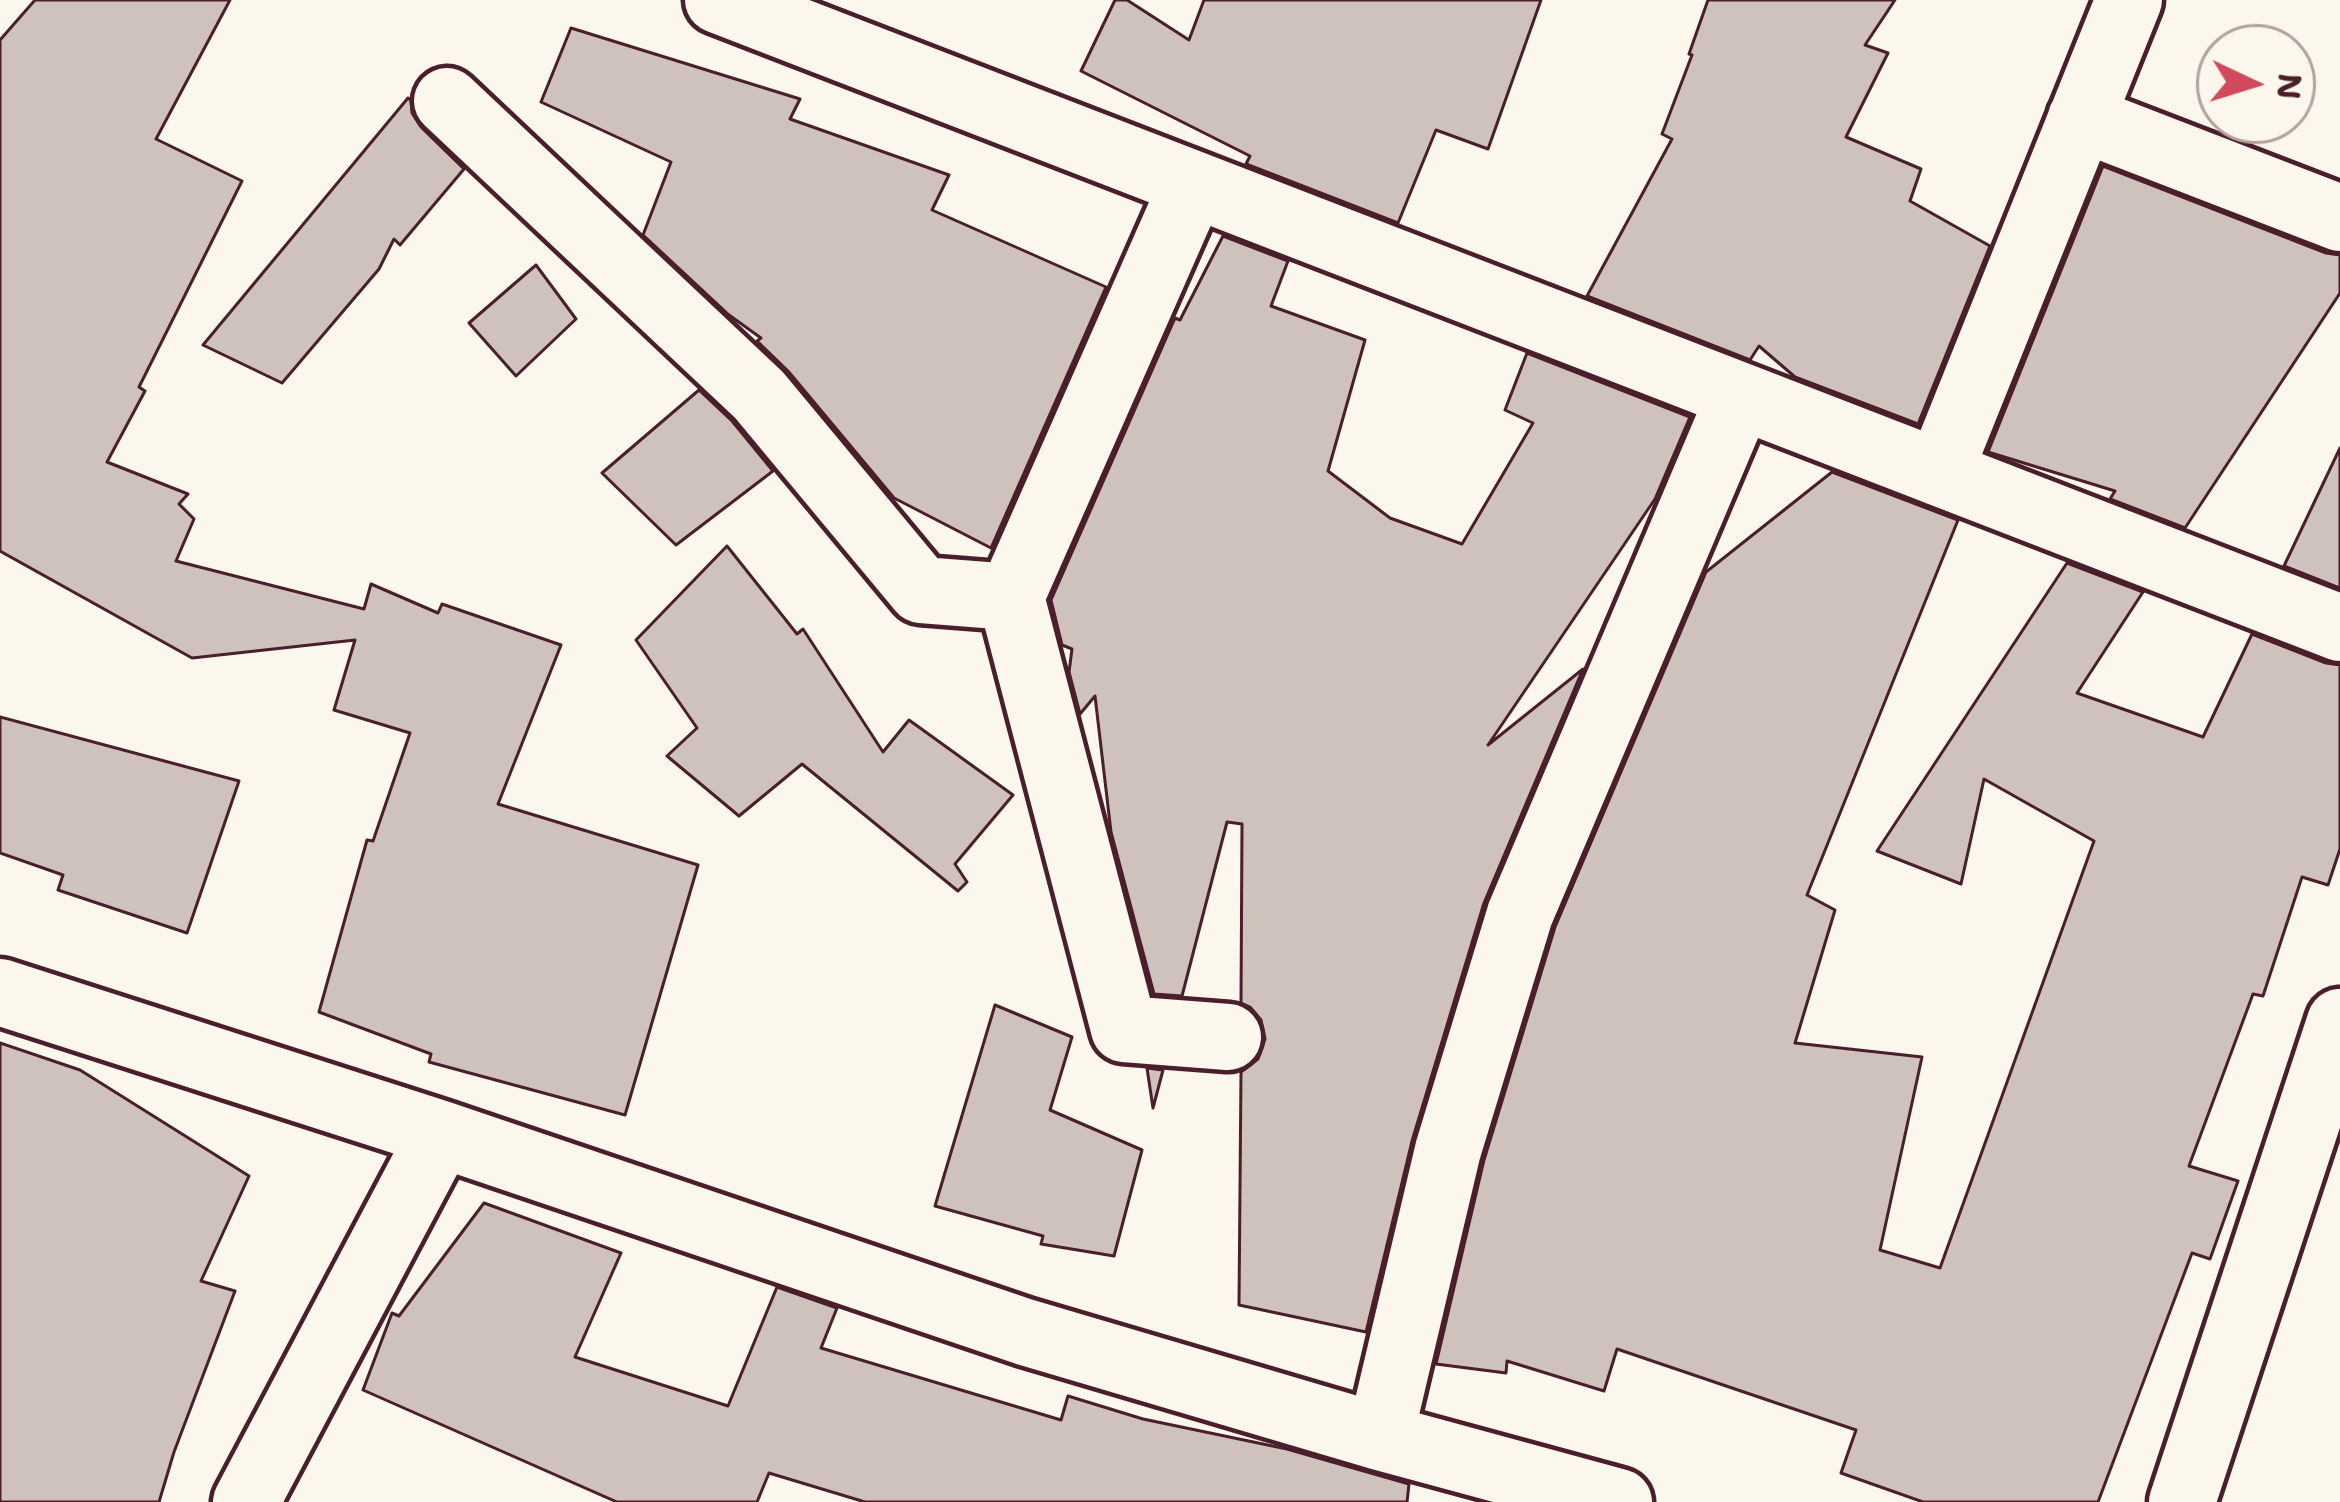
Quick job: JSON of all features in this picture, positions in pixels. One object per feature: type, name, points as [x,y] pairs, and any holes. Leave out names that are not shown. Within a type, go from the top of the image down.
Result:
[{"type":"street","points":[[718,0],[2340,628]]},
{"type":"street","points":[[1939,472],[2081,118],[2117,4]]},
{"type":"street","points":[[447,100],[759,395],[922,590],[1010,597]]},
{"type":"street","points":[[2081,118],[2340,218]]},
{"type":"street","points":[[1193,184],[1010,597],[1124,1029],[1228,1037]]},
{"type":"street","points":[[1380,1437],[1448,1150],[1520,914],[1740,397]]},
{"type":"street","points":[[0,992],[441,1134],[1024,1332],[1619,1502]]},
{"type":"street","points":[[2182,1502],[2337,1040]]},
{"type":"street","points":[[247,1502],[441,1134]]},
{"type":"building","points":[[35,0],[230,0],[156,139],[242,181],[139,387],[145,391],[107,462],[188,494],[179,504],[194,519],[176,561],[364,609],[371,584],[438,613],[442,604],[561,645],[498,804],[698,865],[625,1115],[429,1062],[431,1054],[319,1012],[367,840],[373,841],[410,733],[334,710],[355,640],[192,658],[0,551],[0,40]]},
{"type":"building","points":[[1115,0],[1127,0],[1189,40],[1204,0],[1541,0],[1488,149],[1436,130],[1398,223],[1246,164],[1250,156],[1081,71]]},
{"type":"building","points":[[1708,0],[1895,0],[1865,45],[1888,53],[1846,137],[1921,169],[1910,201],[1990,246],[1918,424],[1795,377],[1759,346],[1750,360],[1587,296],[1672,139],[1662,134]]},
{"type":"building","points":[[571,28],[800,99],[790,119],[949,175],[932,210],[1106,287],[991,548],[894,498],[788,371],[757,341],[761,338],[729,315],[643,235],[671,162],[541,102]]},
{"type":"building","points":[[408,98],[421,127],[464,169],[400,245],[394,239],[379,269],[282,383],[203,345]]},
{"type":"building","points":[[2103,166],[2340,255],[2340,293],[2185,528],[2110,499],[2115,491],[1988,452]]},
{"type":"building","points":[[1223,236],[1288,261],[1271,306],[1365,340],[1328,471],[1390,518],[1462,544],[1533,423],[1505,410],[1527,353],[1690,417],[1655,499],[1488,745],[1583,669],[1484,903],[1412,1141],[1366,1332],[1239,1305],[1241,1072],[1258,1059],[1265,1039],[1261,1020],[1241,1003],[1242,824],[1227,822],[1182,996],[1154,994],[1111,832],[1095,696],[1080,714],[1069,672],[1072,649],[1062,645],[1051,600],[1175,318],[1180,320]]},
{"type":"building","points":[[536,265],[576,319],[516,376],[469,323]]},
{"type":"building","points":[[699,390],[773,471],[676,545],[602,473]]},
{"type":"building","points":[[2340,448],[2340,588],[2284,566]]},
{"type":"building","points":[[1832,472],[1958,520],[1807,895],[1835,910],[1795,1043],[1922,1057],[1880,1250],[1940,1268],[2094,841],[1984,779],[1961,884],[1877,851],[2067,563],[2143,592],[2077,693],[2203,737],[2252,634],[2340,665],[2340,849],[2328,885],[2302,877],[2263,996],[2253,994],[2189,1166],[2238,1181],[2210,1259],[2192,1253],[2098,1502],[1923,1502],[1841,1473],[1856,1430],[1617,1349],[1604,1391],[1507,1361],[1506,1373],[1436,1364],[1484,1160],[1555,927],[1706,572]]},
{"type":"building","points":[[727,546],[797,634],[803,629],[883,752],[909,720],[1013,795],[955,864],[967,882],[958,891],[802,764],[739,816],[667,756],[697,728],[636,640]]},
{"type":"building","points":[[0,717],[239,781],[187,933],[58,890],[63,875],[0,853]]},
{"type":"building","points":[[995,1005],[1072,1037],[1050,1110],[1142,1150],[1114,1256],[1041,1244],[1043,1236],[935,1206]]},
{"type":"building","points":[[0,1043],[80,1070],[249,1176],[201,1281],[235,1291],[159,1502],[0,1502]]},
{"type":"building","points":[[1147,1068],[1163,1070],[1153,1108]]},
{"type":"building","points":[[484,1203],[621,1253],[575,1357],[728,1406],[777,1287],[837,1308],[821,1348],[1061,1420],[1068,1396],[1143,1419],[1287,1449],[1409,1484],[1407,1502],[865,1502],[769,1473],[757,1502],[617,1502],[363,1390],[392,1313],[399,1316]]}]
